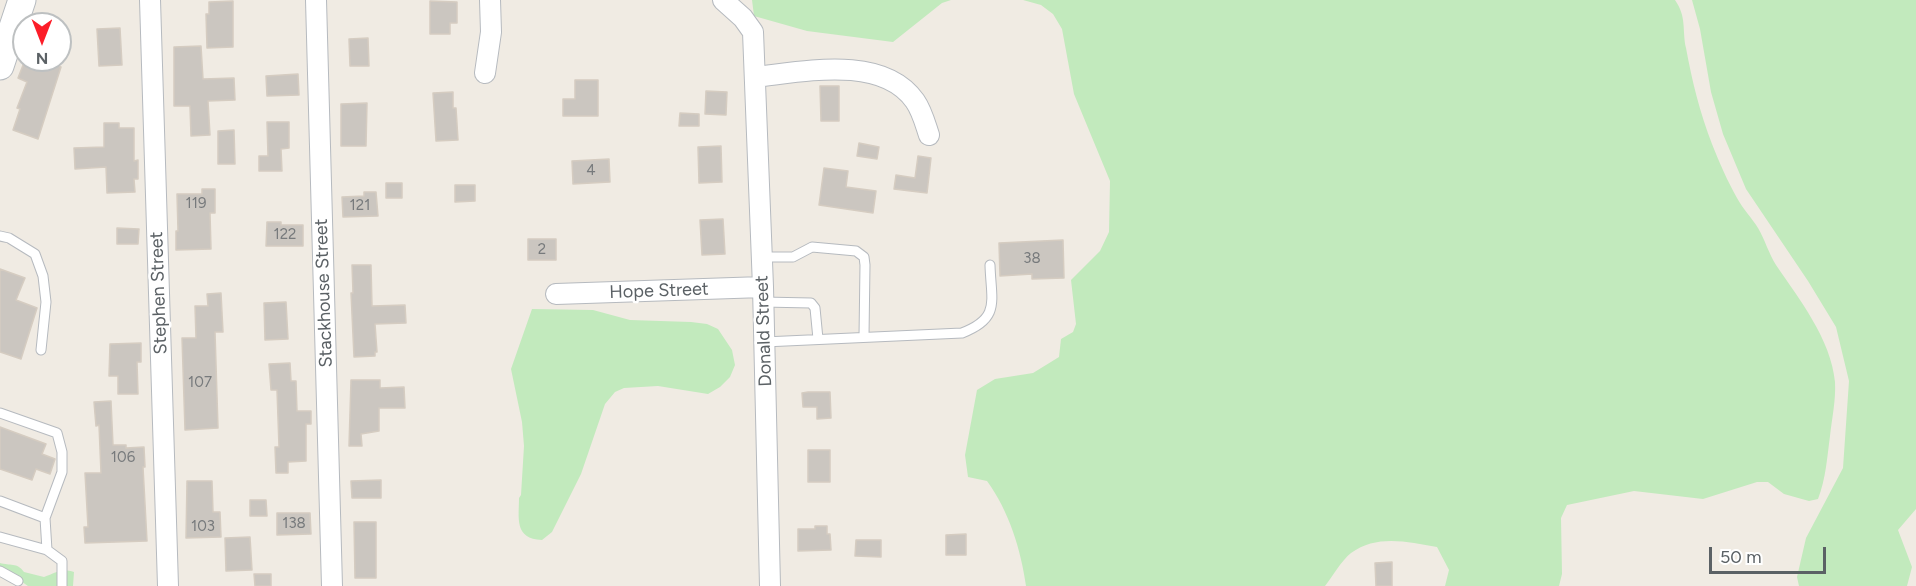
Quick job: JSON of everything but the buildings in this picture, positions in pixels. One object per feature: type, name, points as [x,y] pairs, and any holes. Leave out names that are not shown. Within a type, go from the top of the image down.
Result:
[{"type":"main road","points":[[0,66],[5,36],[22,0]]},
{"type":"street","name":"Stephen Street","points":[[150,0],[168,586]]},
{"type":"street","name":"Stackhouse Street","points":[[316,0],[332,586]]},
{"type":"street","points":[[485,73],[491,32],[490,0]]},
{"type":"street","name":"Donald Street","points":[[723,0],[731,5],[753,32],[763,295],[770,586]]},
{"type":"street","points":[[754,77],[841,69],[876,74],[896,84],[915,100],[929,135]]},
{"type":"street","name":"Hope Street","points":[[556,294],[763,295]]},
{"type":"lane","points":[[0,236],[9,238],[35,254],[43,276],[46,302],[41,350]]},
{"type":"lane","points":[[761,257],[793,257],[812,247],[856,251],[864,257],[864,336]]},
{"type":"lane","points":[[764,342],[962,333],[974,329],[991,313],[990,264]]},
{"type":"lane","points":[[763,295],[811,303],[815,308],[818,339]]},
{"type":"lane","points":[[0,413],[57,433],[62,452],[62,472],[45,518],[47,550]]},
{"type":"lane","points":[[0,501],[45,518]]},
{"type":"lane","points":[[0,537],[47,550],[62,561],[62,586]]},
{"type":"lane","points":[[0,571],[18,582]]},
{"type":"green space","points":[[752,0],[951,0],[942,3],[893,42],[807,31],[754,16]]},
{"type":"green space","points":[[1023,0],[1675,0],[1683,18],[1686,48],[1697,97],[1718,158],[1734,192],[1758,228],[1774,261],[1813,320],[1832,366],[1835,382],[1834,402],[1826,468],[1818,499],[1809,501],[1784,494],[1768,482],[1757,482],[1703,499],[1634,491],[1567,505],[1561,518],[1562,574],[1559,586],[1445,586],[1449,570],[1437,547],[1382,541],[1371,543],[1351,553],[1340,564],[1325,586],[1026,586],[1017,545],[1002,505],[987,481],[968,477],[965,455],[977,390],[995,379],[1033,373],[1059,357],[1061,339],[1073,332],[1076,324],[1071,280],[1100,251],[1109,232],[1110,181],[1074,94],[1062,29],[1053,14],[1041,5]]},
{"type":"green space","points":[[1692,0],[1916,0],[1916,509],[1898,530],[1912,567],[1907,586],[1799,586],[1797,577],[1806,538],[1843,468],[1849,381],[1836,327],[1746,189],[1723,134],[1711,92],[1700,29]]},
{"type":"green space","points":[[532,309],[593,310],[630,320],[707,324],[718,329],[732,350],[735,365],[730,377],[708,394],[658,386],[624,388],[615,392],[605,404],[581,474],[552,532],[542,540],[527,536],[522,532],[520,526],[519,498],[524,446],[522,422],[511,369]]},
{"type":"green space","points":[[0,563],[16,566],[24,572],[44,577],[62,571],[74,572],[73,586],[28,586],[0,567]]}]
